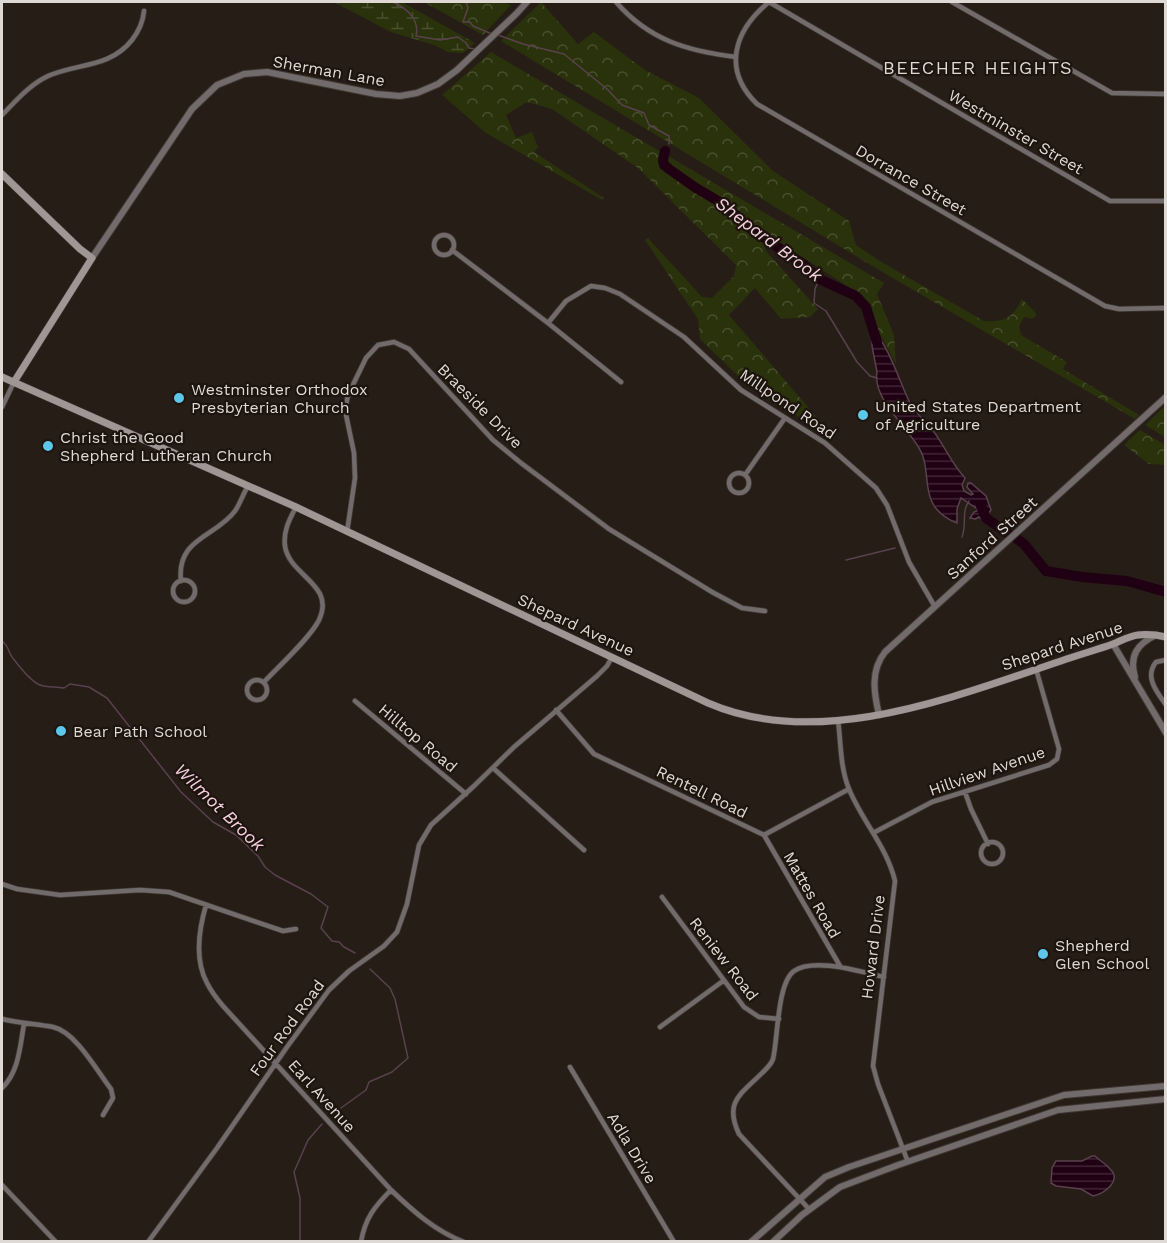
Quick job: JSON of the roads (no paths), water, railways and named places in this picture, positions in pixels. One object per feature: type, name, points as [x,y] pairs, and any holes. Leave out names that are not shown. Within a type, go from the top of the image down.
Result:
[{"type":"main road","points":[[2,174],[92,258],[14,382]]},
{"type":"main road","name":"Shepard Avenue","points":[[2,377],[296,507],[708,702],[740,715],[770,720],[838,720],[879,715],[911,709],[1138,635],[1166,637]]},
{"type":"street","name":"Sherman Lane","points":[[92,258],[192,109],[207,93],[227,80],[254,72],[277,73],[376,94],[400,96],[430,88],[457,70],[527,2]]},
{"type":"street","points":[[616,2],[647,29],[675,45],[704,53],[736,57],[737,46],[745,26],[769,2]]},
{"type":"street","name":"Westminster Street","points":[[769,2],[1110,201],[1166,201]]},
{"type":"street","points":[[952,2],[1112,93],[1166,94]]},
{"type":"street","points":[[2,115],[41,80],[113,58],[128,45],[136,34],[142,23],[144,11]]},
{"type":"street","name":"Dorrance Street","points":[[736,57],[738,74],[745,89],[757,104],[1106,306],[1119,309],[1166,308]]},
{"type":"street","points":[[443,234],[450,236],[454,242],[452,250],[446,255],[439,254],[435,249],[435,240],[443,234]]},
{"type":"street","points":[[452,250],[621,382]]},
{"type":"street","name":"Millpond Road","points":[[548,323],[566,301],[591,286],[620,294],[684,337],[741,390],[825,443],[876,488],[886,505],[909,562],[935,607]]},
{"type":"street","name":"Braeside Drive","points":[[347,532],[355,478],[354,453],[345,410],[348,395],[366,358],[378,345],[394,342],[409,349],[493,440],[609,529],[711,592],[742,608],[765,611]]},
{"type":"street","points":[[2,408],[14,382]]},
{"type":"street","name":"Sanford Street","points":[[879,715],[874,680],[877,664],[885,652],[1166,397]]},
{"type":"street","points":[[744,475],[785,418]]},
{"type":"street","points":[[736,474],[744,475],[749,483],[748,489],[743,493],[735,493],[729,487],[730,479],[736,474]]},
{"type":"street","points":[[182,580],[180,572],[191,544],[222,524],[235,511],[248,486]]},
{"type":"street","points":[[264,682],[313,629],[321,613],[320,594],[314,584],[296,568],[285,548],[287,525],[296,507]]},
{"type":"street","points":[[182,580],[188,581],[195,589],[194,596],[188,601],[178,601],[173,593],[176,584],[182,580]]},
{"type":"street","points":[[1137,686],[1132,660],[1134,653],[1147,640],[1156,635]]},
{"type":"street","points":[[1113,644],[1166,733]]},
{"type":"street","name":"Four Rod Road","points":[[148,1242],[338,979],[384,946],[397,932],[407,904],[415,857],[422,837],[430,825],[607,666],[612,657]]},
{"type":"street","points":[[1166,660],[1156,662],[1151,671],[1152,682],[1166,705]]},
{"type":"street","name":"Hillview Avenue","points":[[873,833],[932,802],[1049,765],[1057,759],[1059,749],[1036,669]]},
{"type":"street","points":[[257,680],[264,682],[267,690],[264,697],[257,699],[250,696],[248,688],[251,682],[257,680]]},
{"type":"street","name":"Hilltop Road","points":[[355,701],[466,794]]},
{"type":"street","name":"Rentell Road","points":[[556,711],[594,754],[764,835],[849,789]]},
{"type":"street","name":"Howard Drive","points":[[838,720],[843,765],[849,789],[888,860],[895,881],[873,1066],[908,1161]]},
{"type":"street","points":[[493,768],[584,850]]},
{"type":"street","points":[[965,792],[988,844]]},
{"type":"street","name":"Mattes Road","points":[[764,835],[840,966]]},
{"type":"street","points":[[996,843],[1002,849],[1003,857],[997,863],[989,864],[983,858],[982,850],[988,844],[996,843]]},
{"type":"street","points":[[2,884],[17,889],[60,895],[140,890],[170,892],[283,931],[297,929]]},
{"type":"street","name":"Reniew Road","points":[[662,897],[744,1007],[759,1017],[779,1019]]},
{"type":"street","name":"Earl Avenue","points":[[206,905],[200,927],[200,957],[206,982],[223,1006],[391,1190],[415,1213],[446,1235],[464,1242]]},
{"type":"street","points":[[809,1209],[739,1134],[733,1121],[732,1106],[772,1063],[784,985],[793,972],[806,967],[840,966],[884,977]]},
{"type":"street","points":[[660,1027],[723,981]]},
{"type":"street","points":[[2,1019],[56,1028],[72,1037],[111,1089],[113,1098],[103,1115]]},
{"type":"street","points":[[2,1088],[8,1082],[15,1067],[24,1024]]},
{"type":"street","name":"Adla Drive","points":[[570,1067],[674,1242]]},
{"type":"street","points":[[751,1242],[825,1177],[1043,1101],[1073,1093],[1166,1086]]},
{"type":"street","points":[[1130,1089],[1130,1103]]},
{"type":"street","points":[[1073,1093],[1075,1107]]},
{"type":"street","points":[[773,1242],[809,1209],[840,1186],[908,1161],[1044,1114],[1075,1107],[1166,1099]]},
{"type":"street","points":[[2,1185],[56,1242]]},
{"type":"street","points":[[361,1242],[364,1225],[374,1208],[391,1190]]},
{"type":"waterway","name":"Shepard Brook","points":[[393,2],[403,7],[414,19],[416,36],[440,40],[458,37],[469,48],[475,49]]},
{"type":"waterway","points":[[466,2],[468,8],[463,22],[470,22],[473,26],[492,34]]},
{"type":"waterway","name":"Shepard Brook","points":[[498,35],[564,54],[607,89],[622,105],[644,113],[649,125],[669,136],[669,144]]},
{"type":"waterway","name":"Shepard Brook","points":[[665,151],[664,165],[669,169],[725,205],[751,229],[804,265],[819,279],[856,296],[866,307],[877,342]]},
{"type":"waterway","points":[[819,279],[815,289],[814,303],[826,311],[857,362],[870,376],[877,378]]},
{"type":"waterway","points":[[962,537],[965,509],[969,501]]},
{"type":"waterway","name":"Shepard Brook","points":[[981,506],[986,518],[1009,534]]},
{"type":"waterway","name":"Shepard Brook","points":[[1017,539],[1024,544],[1046,571],[1127,581],[1166,592]]},
{"type":"waterway","points":[[846,560],[895,548]]},
{"type":"waterway","name":"Wilmot Brook","points":[[2,641],[6,644],[12,657],[36,683],[64,688],[70,684],[89,687],[107,698],[181,792],[213,822],[236,835],[275,875],[311,894],[328,907],[321,928],[332,941],[339,942],[355,953]]},
{"type":"waterway","name":"Wilmot Brook","points":[[334,1113],[366,1090],[369,1082],[392,1072],[408,1058],[395,999],[390,988],[370,969]]},
{"type":"waterway","name":"Wilmot Brook","points":[[300,1242],[300,1198],[294,1172],[308,1140],[322,1124]]},
{"type":"place","name":"Westminster Orthodox Presbyterian Church","points":[[179,398]]},
{"type":"place","name":"United States Department of Agriculture","points":[[863,415]]},
{"type":"place","name":"Christ the Good Shepherd Lutheran Church","points":[[48,446]]},
{"type":"place","name":"Bear Path School","points":[[61,731]]},
{"type":"place","name":"Shepherd Glen School","points":[[1043,954]]},
{"type":"district","name":"BEECHER HEIGHTS","points":[[978,67]]}]
